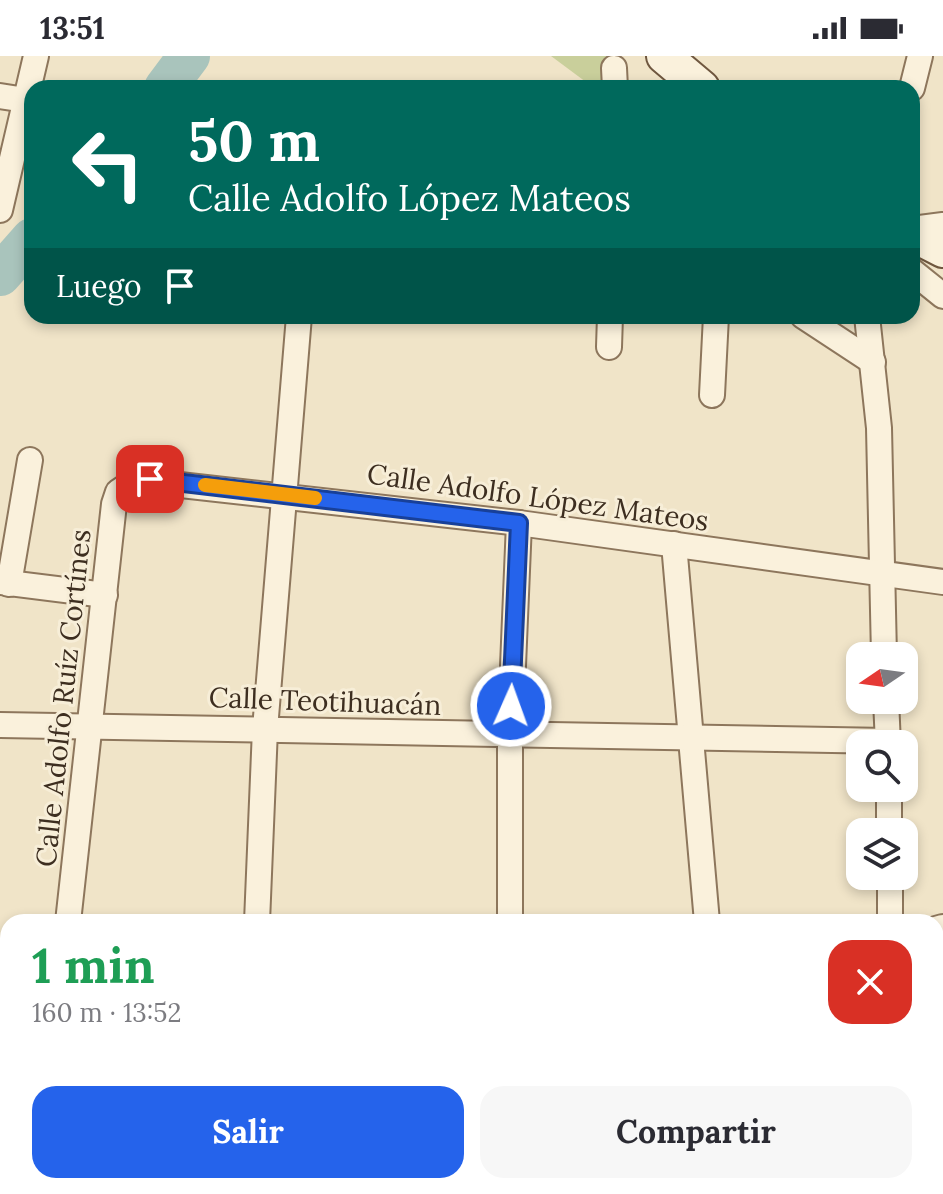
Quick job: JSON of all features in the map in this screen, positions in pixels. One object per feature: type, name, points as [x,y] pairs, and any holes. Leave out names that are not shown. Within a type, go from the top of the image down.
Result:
[{"type":"main road","points":[[664,56],[692,80]]},
{"type":"main road","points":[[920,237],[943,250]]},
{"type":"street","points":[[32,80],[36,56]]},
{"type":"street","points":[[914,80],[920,56]]},
{"type":"street","points":[[0,96],[24,99]]},
{"type":"street","points":[[0,210],[24,119]]},
{"type":"street","points":[[920,230],[943,225]]},
{"type":"street","points":[[920,277],[943,296]]},
{"type":"street","points":[[257,914],[265,729],[287,494],[298,324]]},
{"type":"street","points":[[609,347],[610,324]]},
{"type":"street","points":[[712,395],[716,324]]},
{"type":"street","points":[[815,324],[873,362]]},
{"type":"street","points":[[868,324],[879,428],[883,642]]},
{"type":"street","points":[[30,460],[4,583],[105,595]]},
{"type":"street","name":"Calle Adolfo López Mateos","points":[[126,485],[150,479],[287,494],[943,582]]},
{"type":"street","name":"Calle Adolfo Ruíz Cortínes","points":[[69,914],[114,504],[126,485]]},
{"type":"street","points":[[510,914],[510,737],[519,523]]},
{"type":"street","points":[[674,544],[706,914]]},
{"type":"street","name":"Calle Teotihuacán","points":[[0,725],[846,741]]},
{"type":"street","points":[[890,890],[890,914]]},
{"type":"green space","points":[[551,56],[610,56],[606,80],[583,80]]},
{"type":"waterway","points":[[171,80],[189,56]]},
{"type":"waterway","points":[[0,275],[24,248]]},
{"type":"slow traffic","points":[[205,485],[315,498]]},
{"type":"route","points":[[150,479],[519,523],[511,706]]}]
